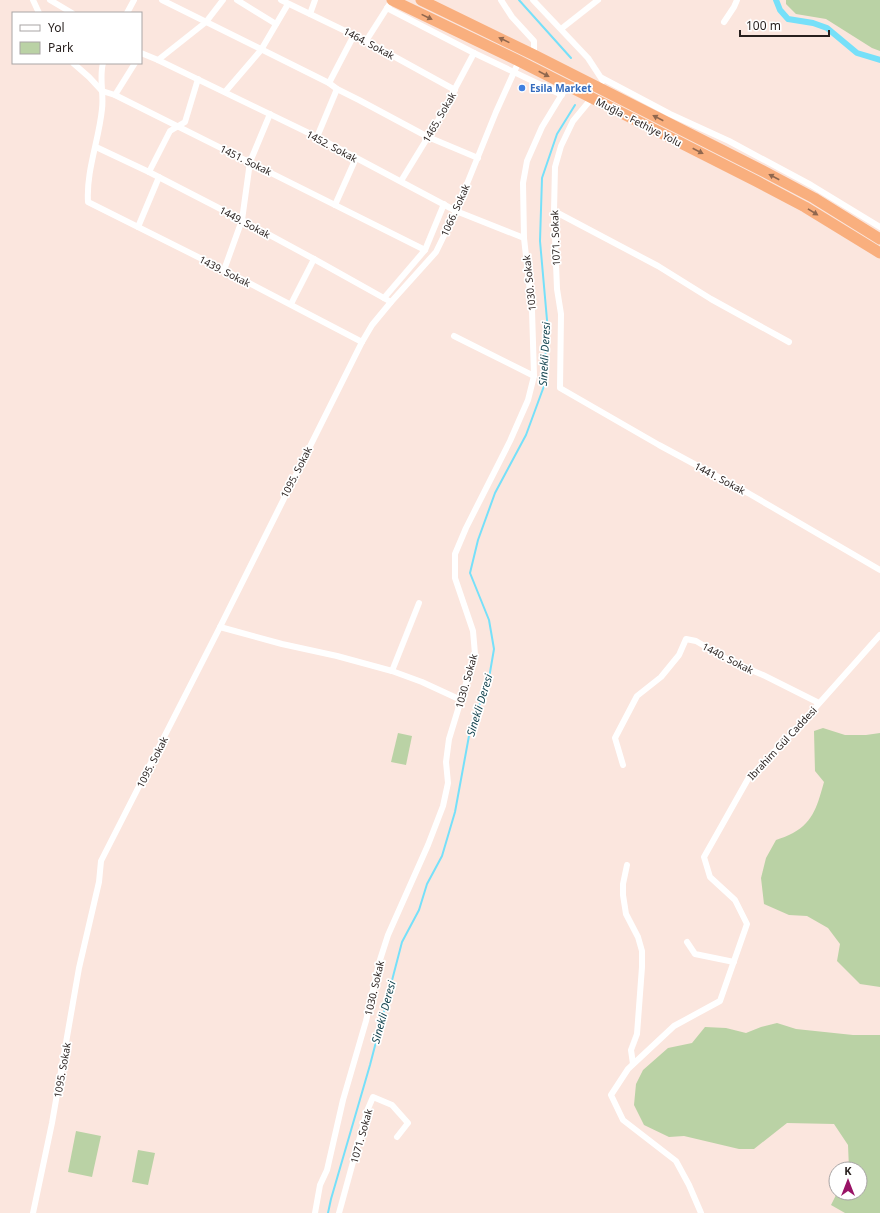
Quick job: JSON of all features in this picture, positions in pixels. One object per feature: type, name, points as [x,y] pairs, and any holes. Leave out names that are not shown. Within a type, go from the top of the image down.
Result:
[{"type":"highway","name":"Muğla - Fethiye Yolu","points":[[421,0],[534,55],[814,198],[880,239]]},
{"type":"highway","name":"Muğla - Fethiye Yolu","points":[[390,4],[565,90],[592,98],[762,184],[806,207],[880,253]]},
{"type":"street","points":[[33,0],[39,12]]},
{"type":"street","points":[[50,0],[70,12]]},
{"type":"street","points":[[128,12],[134,0]]},
{"type":"street","points":[[162,0],[328,83],[428,137],[478,158]]},
{"type":"street","points":[[158,60],[206,22],[223,0]]},
{"type":"street","points":[[237,0],[276,24]]},
{"type":"street","name":"1464. Sokak","points":[[281,0],[366,41],[455,90]]},
{"type":"street","points":[[310,14],[316,0]]},
{"type":"street","points":[[501,0],[512,17],[534,41],[534,55]]},
{"type":"street","points":[[533,0],[588,58],[611,94]]},
{"type":"street","points":[[561,29],[598,0]]},
{"type":"street","points":[[724,22],[737,0]]},
{"type":"street","points":[[225,92],[261,50],[288,4]]},
{"type":"street","points":[[366,41],[390,4],[474,53],[517,66]]},
{"type":"street","points":[[328,83],[354,35]]},
{"type":"street","name":"1452. Sokak","points":[[142,53],[317,137],[456,211],[524,238]]},
{"type":"street","name":"1465. Sokak","points":[[401,181],[434,128],[474,53]]},
{"type":"street","name":"1451. Sokak","points":[[74,64],[102,90],[115,95],[425,250]]},
{"type":"street","points":[[96,147],[102,108],[101,74],[103,64]]},
{"type":"street","points":[[115,95],[134,64]]},
{"type":"street","name":"1066. Sokak","points":[[362,342],[372,325],[436,252],[456,211],[496,112],[517,66]]},
{"type":"street","points":[[602,78],[670,114],[729,141],[811,185],[880,227]]},
{"type":"street","points":[[149,172],[170,131],[185,122],[198,79]]},
{"type":"street","points":[[317,137],[337,89]]},
{"type":"street","name":"1030. Sokak","points":[[315,1213],[320,1185],[327,1170],[343,1100],[366,1021],[379,963],[386,942],[428,845],[443,806],[448,783],[446,762],[448,747],[460,700],[475,654],[473,631],[455,578],[454,554],[510,441],[528,400],[534,376],[532,310],[524,238],[523,183],[527,161],[542,127],[565,90]]},
{"type":"street","name":"1071. Sokak","points":[[560,388],[561,314],[557,289],[554,211],[555,167],[561,146],[574,121],[592,98]]},
{"type":"street","points":[[224,270],[242,220],[250,162],[270,114]]},
{"type":"street","points":[[724,152],[729,141]]},
{"type":"street","name":"1449. Sokak","points":[[96,147],[149,172],[242,220],[391,302]]},
{"type":"street","name":"1439. Sokak","points":[[96,147],[90,170],[87,191],[88,202],[291,304],[362,342]]},
{"type":"street","points":[[334,205],[356,158]]},
{"type":"street","points":[[138,227],[159,177]]},
{"type":"street","points":[[384,298],[425,250],[444,204]]},
{"type":"street","points":[[554,211],[658,266],[711,299],[789,342]]},
{"type":"street","points":[[291,304],[314,259]]},
{"type":"street","points":[[454,336],[534,376]]},
{"type":"street","name":"1095. Sokak","points":[[33,1213],[52,1123],[79,968],[99,882],[101,861],[362,342]]},
{"type":"street","name":"1441. Sokak","points":[[560,388],[659,445],[748,493],[880,570]]},
{"type":"street","points":[[392,671],[419,603]]},
{"type":"street","points":[[220,626],[282,644],[337,656],[392,671],[422,682],[460,700]]},
{"type":"street","name":"Ibrahim Gül Caddesi","points":[[701,1213],[690,1185],[676,1161],[623,1120],[611,1095],[628,1069],[674,1026],[720,1001],[746,924],[735,900],[710,877],[704,857],[748,779],[799,726],[880,635]]},
{"type":"street","name":"1440. Sokak","points":[[622,765],[615,738],[637,696],[661,677],[679,655],[686,639],[696,641],[730,661],[763,675],[820,703]]},
{"type":"street","points":[[627,865],[623,884],[626,914],[638,937],[642,951],[637,1034],[631,1050],[633,1064]]},
{"type":"street","points":[[687,942],[696,954],[734,962]]},
{"type":"street","name":"1071. Sokak","points":[[339,1213],[367,1111],[373,1097],[392,1105],[408,1123],[397,1137]]},
{"type":"green space","points":[[786,0],[880,0],[880,51],[872,48],[826,19],[796,14],[786,4]]},
{"type":"green space","points":[[823,728],[845,735],[880,733],[880,987],[860,984],[837,961],[840,944],[828,928],[807,916],[789,915],[764,904],[761,878],[766,858],[776,840],[793,833],[806,823],[814,811],[820,797],[824,782],[815,771],[814,731]]},
{"type":"green space","points":[[398,733],[412,736],[406,765],[391,762]]},
{"type":"green space","points":[[777,1023],[796,1029],[853,1035],[880,1035],[880,1213],[845,1213],[831,1205],[833,1201],[868,1201],[868,1161],[849,1161],[848,1145],[834,1124],[787,1123],[754,1149],[739,1149],[684,1136],[669,1137],[644,1125],[634,1105],[636,1084],[643,1070],[668,1048],[692,1043],[705,1027],[726,1028],[746,1033]]},
{"type":"green space","points":[[76,1131],[101,1136],[92,1177],[68,1172]]},
{"type":"green space","points":[[138,1150],[155,1153],[148,1185],[132,1182]]},
{"type":"waterway","name":"Sinekli Deresi","points":[[519,0],[571,58]]},
{"type":"waterway","points":[[776,0],[780,10],[788,19],[813,23],[827,28],[857,53],[880,60]]},
{"type":"waterway","name":"Sinekli Deresi","points":[[328,1213],[370,1065],[402,942],[419,910],[427,884],[442,856],[455,812],[471,725],[488,684],[494,649],[489,620],[470,573],[478,540],[495,493],[526,435],[544,386],[547,320],[540,241],[542,178],[557,134],[575,105]]},
{"type":"place","name":"Esila Market","points":[[522,88]]}]
